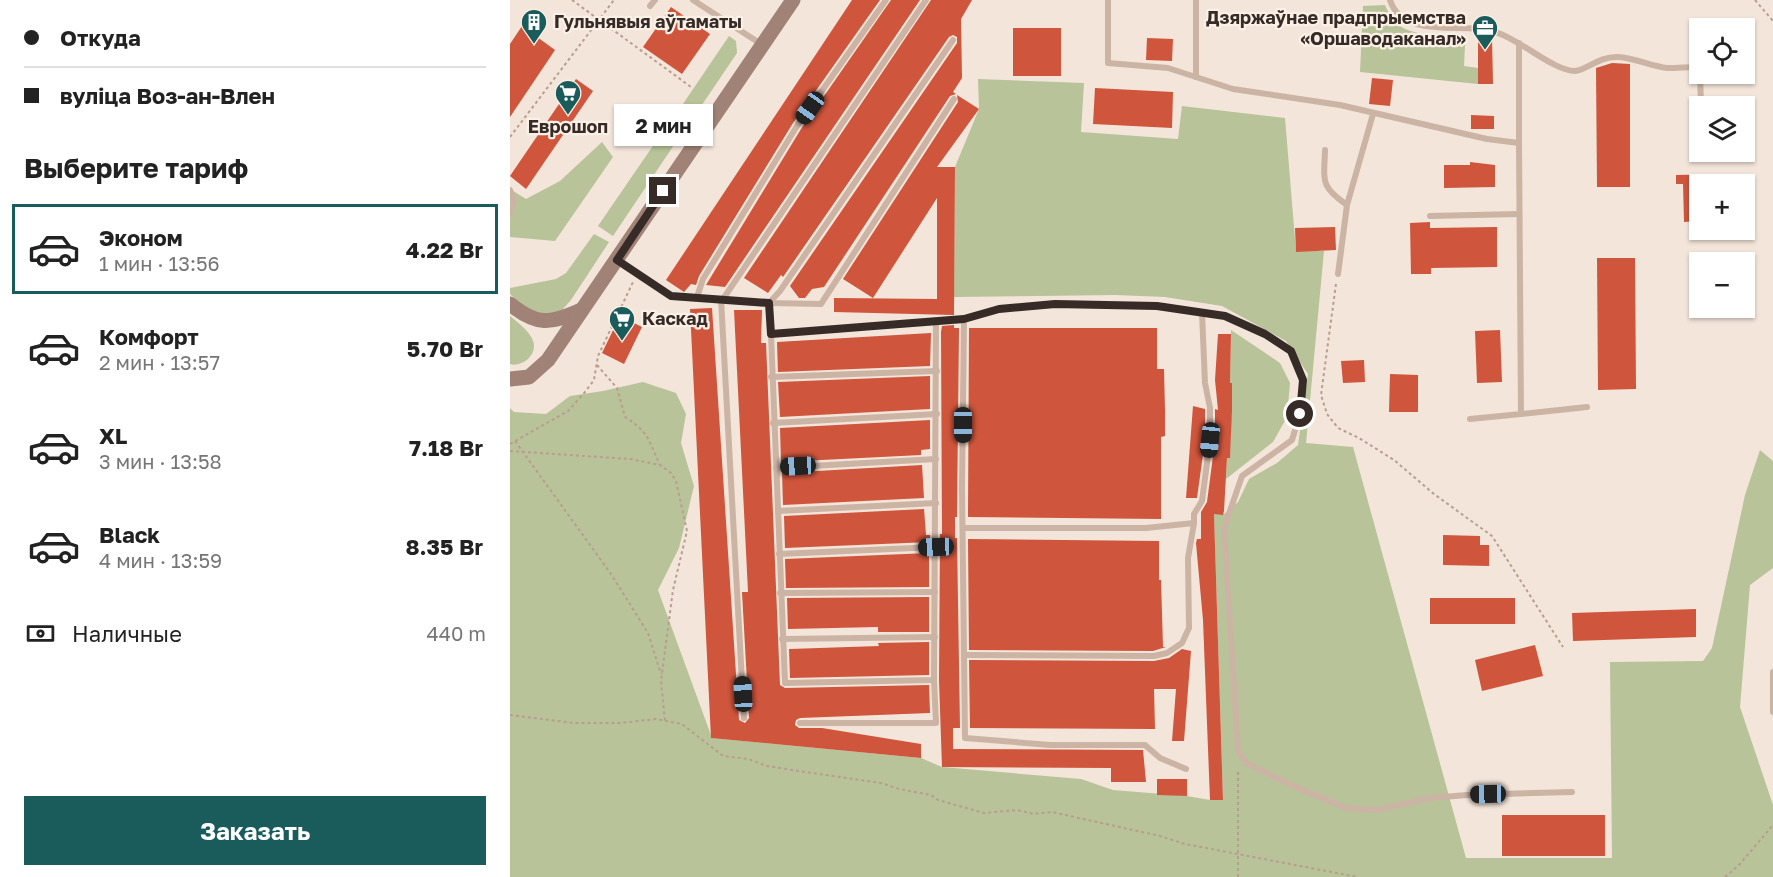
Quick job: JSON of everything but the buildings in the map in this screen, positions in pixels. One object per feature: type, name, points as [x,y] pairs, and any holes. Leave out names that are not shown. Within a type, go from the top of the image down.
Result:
[{"type":"main road","points":[[510,379],[529,377],[548,360],[793,0]]},
{"type":"main road","points":[[510,304],[524,315],[540,322],[560,320],[581,310]]},
{"type":"lane","points":[[693,0],[761,44]]},
{"type":"lane","points":[[697,297],[703,279],[797,126],[886,0]]},
{"type":"lane","points":[[744,718],[722,299],[926,0]]},
{"type":"lane","points":[[1108,0],[1108,63],[1168,68],[1233,89],[1340,105],[1487,139],[1519,143]]},
{"type":"lane","points":[[1196,0],[1196,77]]},
{"type":"lane","points":[[1390,0],[1396,13],[1404,20],[1423,25],[1485,29],[1503,33],[1559,66],[1575,70],[1602,59],[1617,57],[1666,68],[1689,67]]},
{"type":"lane","points":[[934,680],[785,683],[769,303],[780,291],[953,40]]},
{"type":"lane","points":[[1519,43],[1521,414]]},
{"type":"lane","points":[[617,260],[671,296],[821,304],[954,99]]},
{"type":"lane","points":[[1338,274],[1347,205],[1373,114]]},
{"type":"lane","points":[[1325,150],[1324,180],[1329,192],[1347,205]]},
{"type":"lane","points":[[510,190],[514,200],[510,214]]},
{"type":"lane","points":[[1430,216],[1519,214]]},
{"type":"lane","points":[[771,334],[964,319],[999,309],[1055,304],[1157,306],[1225,316],[1265,334],[1291,351],[1303,380],[1300,414],[1292,440],[1242,476],[1224,528],[1238,751],[1246,763],[1346,808],[1376,810],[1430,798],[1467,795],[1572,792]]},
{"type":"lane","points":[[964,655],[1154,656],[1167,653],[1182,643],[1189,628],[1191,603],[1188,558],[1194,514],[1202,501],[1210,440],[1210,408],[1205,383],[1202,313]]},
{"type":"lane","points":[[964,319],[965,738],[1050,745],[1145,746],[1160,758],[1186,769]]},
{"type":"lane","points":[[800,723],[936,723],[934,680],[936,321]]},
{"type":"lane","points":[[771,377],[937,371]]},
{"type":"lane","points":[[1470,419],[1587,406]]},
{"type":"lane","points":[[773,423],[937,414]]},
{"type":"lane","points":[[776,468],[936,459]]},
{"type":"lane","points":[[778,511],[936,504]]},
{"type":"lane","points":[[963,528],[1146,528],[1194,523]]},
{"type":"lane","points":[[778,554],[936,547]]},
{"type":"lane","points":[[780,593],[935,592]]},
{"type":"lane","points":[[782,639],[935,637]]},
{"type":"lane","points":[[1773,672],[1773,712]]},
{"type":"path","points":[[572,0],[691,87]]},
{"type":"path","points":[[510,137],[614,0]]},
{"type":"path","points":[[1755,0],[1773,21]]},
{"type":"path","points":[[510,444],[568,411],[594,380],[598,356],[637,273]]},
{"type":"path","points":[[1338,274],[1321,395],[1327,414],[1338,428],[1394,460],[1443,501],[1492,536],[1563,647]]},
{"type":"path","points":[[597,365],[617,388],[625,417],[640,425],[647,435],[660,465]]},
{"type":"path","points":[[515,441],[611,574],[648,633],[661,676],[665,721]]},
{"type":"path","points":[[510,451],[630,459],[660,465],[671,473],[676,481],[687,531],[673,590],[661,676]]},
{"type":"path","points":[[510,715],[574,723],[665,721],[682,724],[698,734],[723,756],[747,759],[792,771],[881,783],[931,795],[938,800],[984,813],[1017,810],[1034,814],[1052,812],[1239,854],[1358,877]]},
{"type":"path","points":[[1238,751],[1238,877]]},
{"type":"path","points":[[1725,877],[1739,865],[1773,825]]},
{"type":"green space","points":[[1385,5],[1393,19],[1409,31],[1432,35],[1432,42],[1465,45],[1464,66],[1478,68],[1478,84],[1360,72],[1363,6]]},
{"type":"green space","points":[[729,36],[736,41],[737,53],[689,124],[683,104]]},
{"type":"green space","points":[[978,79],[1084,83],[1081,132],[1178,139],[1182,106],[1285,118],[1296,251],[1324,251],[1306,443],[1353,447],[1466,858],[1612,858],[1610,662],[1703,661],[1712,648],[1745,495],[1760,450],[1773,461],[1773,568],[1750,585],[1740,707],[1773,805],[1773,877],[510,877],[510,408],[514,412],[546,414],[570,396],[643,382],[676,393],[686,414],[681,443],[694,486],[679,548],[658,590],[712,738],[921,758],[942,767],[1081,779],[1113,790],[1210,800],[1223,799],[1214,514],[1224,514],[1238,502],[1249,479],[1277,463],[1298,445],[1308,374],[1286,341],[1222,306],[1165,297],[1116,295],[954,297],[955,167],[979,109]]},
{"type":"green space","points":[[680,136],[613,236],[598,226],[659,137]]},
{"type":"green space","points":[[602,142],[613,157],[555,241],[510,237],[510,189],[526,199],[560,181]]},
{"type":"green space","points":[[594,234],[609,242],[562,310],[553,315],[528,311],[510,294],[510,288],[556,279],[566,273]]},
{"type":"green space","points":[[510,316],[530,335],[534,347],[528,359],[517,364],[510,364]]},
{"type":"green space","points":[[1231,330],[1280,363],[1290,383],[1287,417],[1273,442],[1226,479],[1227,458],[1230,458]]},
{"type":"place","name":"Гульнявыя аўтаматы","points":[[534,45]]},
{"type":"place","name":"Дзяржаўнае прадпрыемства «Оршаводаканал»","points":[[1485,51]]},
{"type":"place","name":"Еврошоп","points":[[568,116]]},
{"type":"place","name":"Каскад","points":[[622,342]]},
{"type":"route","points":[[663,191],[617,260],[671,296],[769,303],[771,334],[964,319],[999,309],[1055,304],[1157,306],[1225,316],[1265,334],[1291,351],[1303,380],[1300,414]]}]
